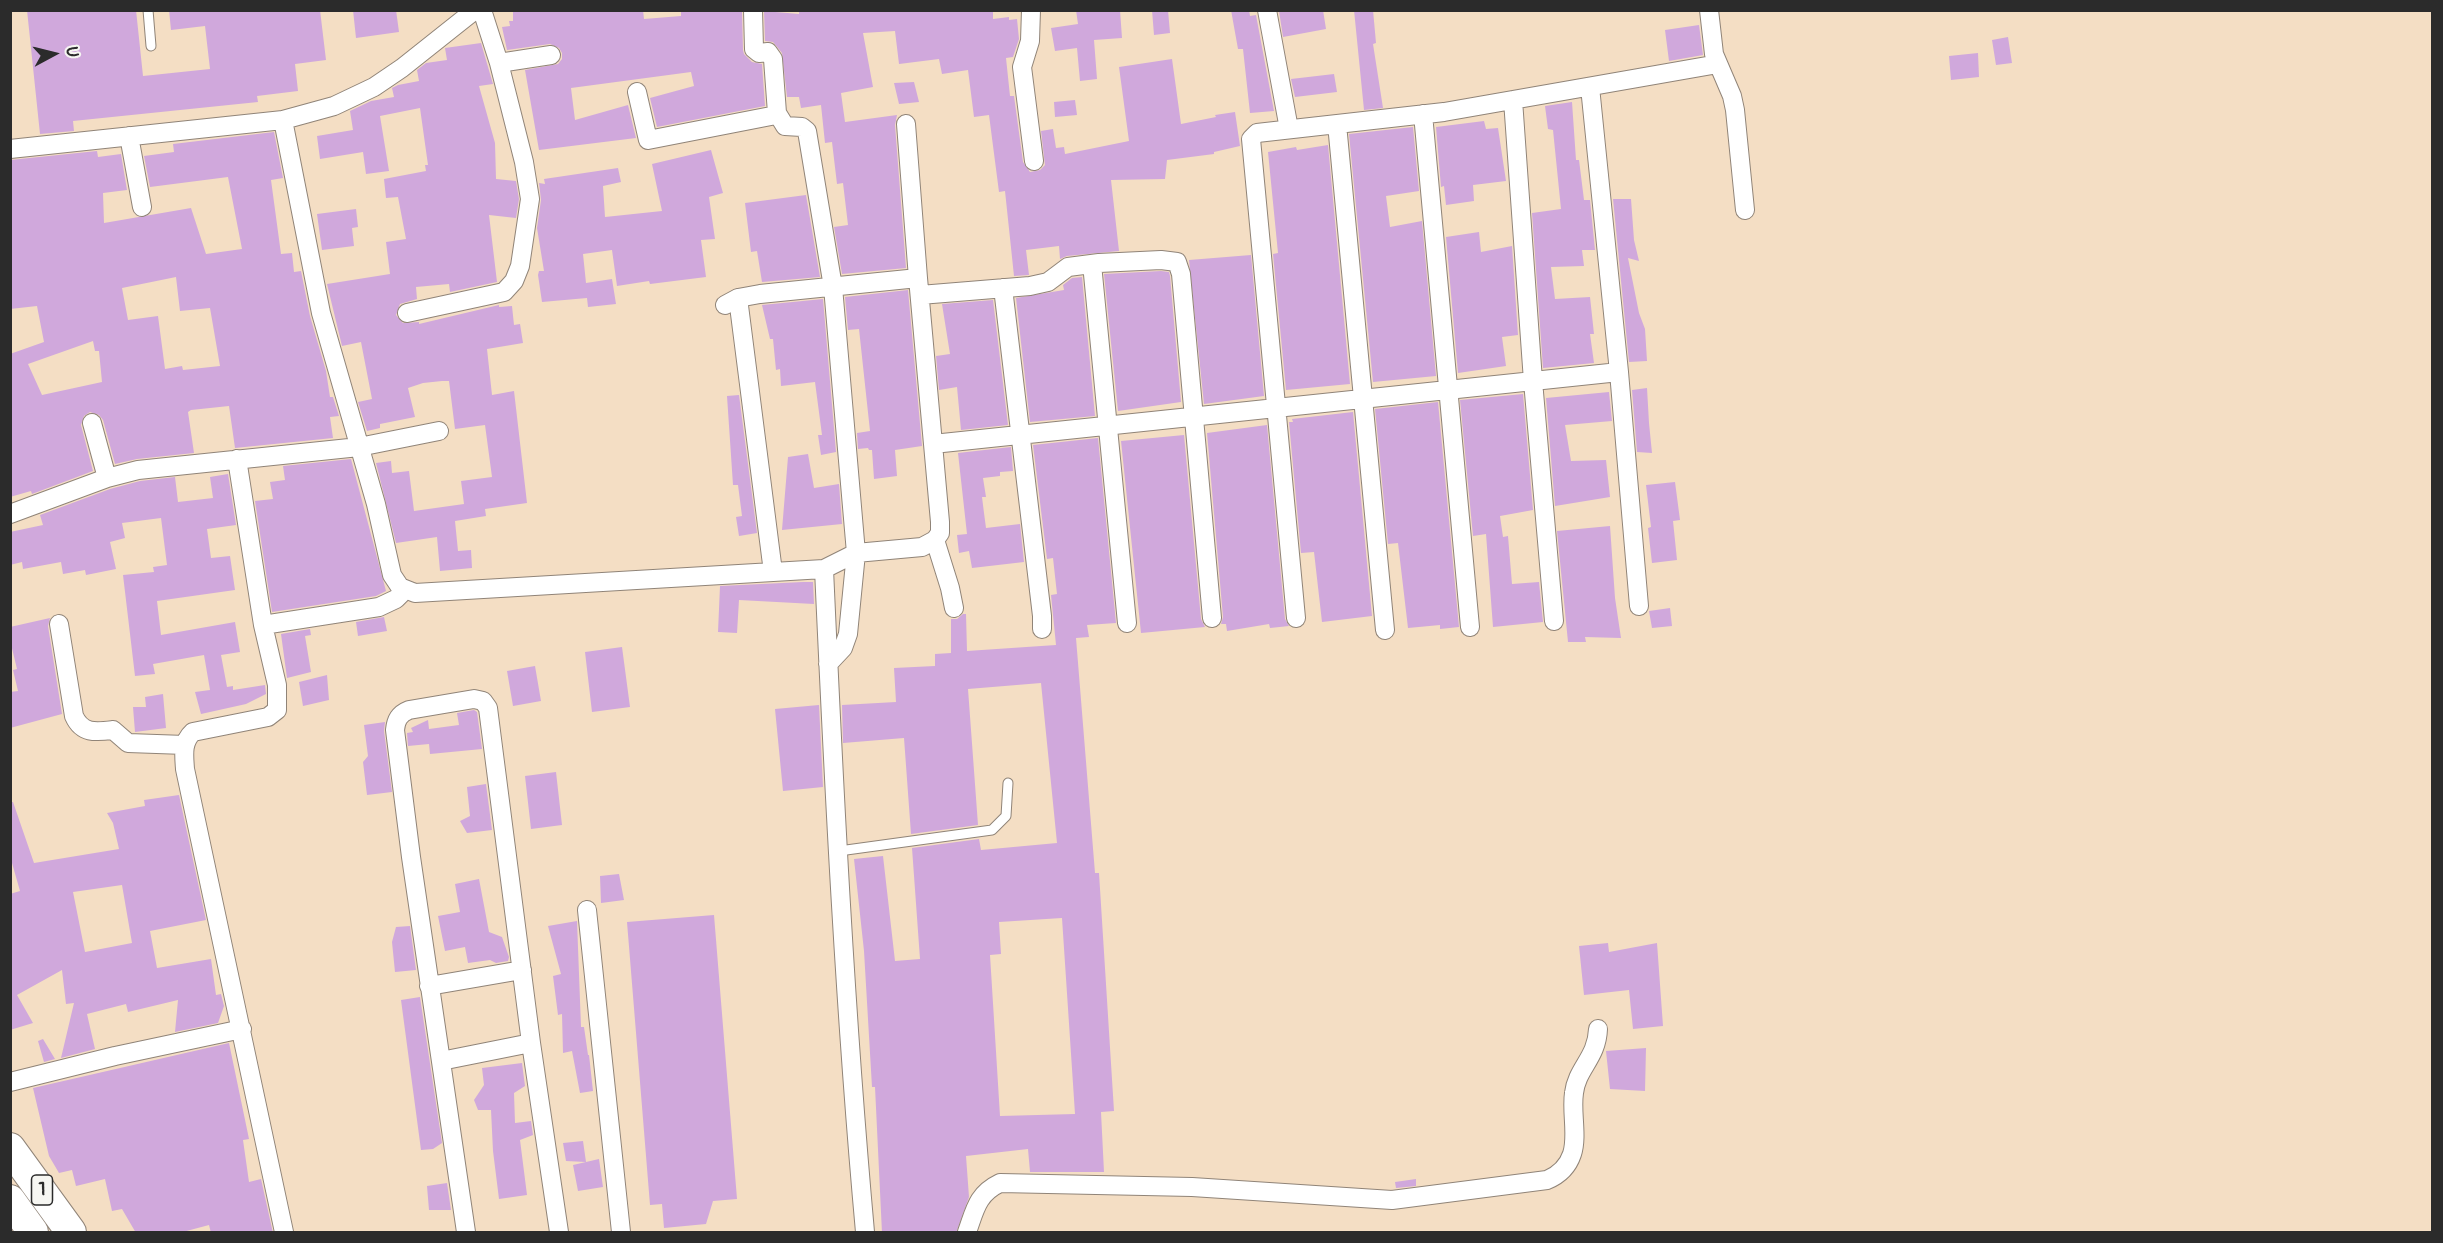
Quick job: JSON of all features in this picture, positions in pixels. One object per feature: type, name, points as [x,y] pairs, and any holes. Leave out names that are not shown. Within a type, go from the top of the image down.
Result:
[{"type":"highway","name":"1","points":[[10,1148],[71,1233]]},
{"type":"highway","name":"1","points":[[10,1200],[33,1233]]},
{"type":"street","points":[[10,149],[283,120],[334,106],[374,87],[402,68],[475,10]]},
{"type":"street","points":[[407,313],[504,292],[514,281],[520,266],[530,199],[524,162],[499,63],[482,10]]},
{"type":"street","points":[[753,10],[754,49],[759,53],[768,52],[773,59],[777,113],[785,126],[802,127],[807,131],[833,287],[856,553],[848,634],[843,648],[828,664]]},
{"type":"street","points":[[1031,10],[1030,41],[1022,67],[1034,160]]},
{"type":"street","points":[[1267,10],[1288,129]]},
{"type":"street","points":[[1708,10],[1711,43],[1732,96],[1735,110],[1745,210]]},
{"type":"street","points":[[499,63],[551,55]]},
{"type":"street","points":[[1296,618],[1251,139],[1257,133],[1423,114],[1718,64]]},
{"type":"street","points":[[1590,87],[1619,372],[1639,606]]},
{"type":"street","points":[[637,92],[648,140],[777,113]]},
{"type":"street","points":[[1513,100],[1533,381],[1554,621]]},
{"type":"street","points":[[1423,114],[1470,627]]},
{"type":"street","points":[[283,120],[321,313],[376,504],[392,575],[394,581],[405,590],[426,592],[824,569],[856,553],[922,547],[935,540],[940,533],[940,522],[906,124]]},
{"type":"street","points":[[1337,124],[1385,630]]},
{"type":"street","points":[[129,136],[142,207]]},
{"type":"street","points":[[773,572],[732,302],[760,294],[833,287],[1003,288],[1048,282],[1068,267],[1161,260],[1177,262],[1180,274],[1212,618]]},
{"type":"street","points":[[1092,264],[1127,623]]},
{"type":"street","points":[[1003,288],[1042,630]]},
{"type":"street","points":[[933,444],[1619,372]]},
{"type":"street","points":[[92,423],[106,478]]},
{"type":"street","points":[[10,514],[106,478],[161,466],[359,447],[439,431]]},
{"type":"street","points":[[237,459],[263,625],[277,685],[277,710],[268,717],[193,732],[187,737],[185,745],[185,769],[284,1233]]},
{"type":"street","points":[[935,540],[954,608]]},
{"type":"street","points":[[824,569],[854,1106],[865,1233]]},
{"type":"street","points":[[263,625],[379,607],[396,599],[405,590]]},
{"type":"street","points":[[59,624],[74,716],[82,729],[87,732],[113,730],[124,741],[132,744],[185,745]]},
{"type":"street","points":[[465,1233],[395,730],[396,722],[403,712],[474,699],[483,701],[488,708],[531,1043],[559,1233]]},
{"type":"street","points":[[587,910],[621,1233]]},
{"type":"street","points":[[429,986],[522,970]]},
{"type":"street","points":[[10,1083],[115,1056],[242,1029]]},
{"type":"street","points":[[967,1233],[978,1202],[987,1189],[1000,1183],[1192,1187],[1392,1200],[1547,1180],[1557,1176],[1566,1166],[1573,1152],[1574,1092],[1584,1066],[1598,1045],[1598,1029]]},
{"type":"street","points":[[441,1061],[531,1043]]},
{"type":"lane","points":[[147,10],[152,46]]},
{"type":"lane","points":[[839,850],[992,830],[1006,816],[1008,783]]},
{"type":"building","points":[[27,10],[136,10],[143,76],[210,69],[205,26],[171,30],[169,10],[320,10],[326,60],[295,64],[298,91],[257,96],[258,102],[73,121],[74,131],[40,134]]},
{"type":"building","points":[[353,10],[396,10],[399,32],[356,38]]},
{"type":"building","points":[[513,10],[643,10],[644,19],[681,16],[681,10],[742,10],[743,50],[752,62],[762,64],[765,106],[657,127],[650,98],[694,86],[691,72],[571,88],[575,120],[628,105],[636,138],[539,150],[525,70],[558,64],[562,59],[562,53],[559,48],[550,44],[507,50],[502,27],[510,26],[509,21],[513,21]]},
{"type":"building","points":[[799,10],[993,10],[993,19],[1009,17],[1009,20],[1017,19],[1019,39],[1013,57],[1006,58],[1010,96],[1014,96],[1023,162],[1030,172],[1040,170],[1045,165],[1041,131],[1053,129],[1056,148],[1064,147],[1065,154],[1129,141],[1119,67],[1172,59],[1181,124],[1235,112],[1240,146],[1214,152],[1214,154],[1167,160],[1165,179],[1111,180],[1119,251],[1067,256],[1060,259],[1059,246],[1026,250],[1029,275],[1014,276],[1005,191],[999,192],[989,115],[974,117],[968,70],[942,74],[939,59],[899,64],[895,31],[863,33],[873,87],[841,93],[845,122],[897,115],[895,125],[906,268],[842,274],[834,227],[848,225],[843,183],[837,184],[832,142],[825,143],[821,105],[801,108],[799,97],[787,97],[782,53],[773,42],[765,41],[764,11],[799,14]]},
{"type":"building","points":[[1076,10],[1120,10],[1122,38],[1094,40],[1097,79],[1080,81],[1077,48],[1055,51],[1051,28],[1078,24]]},
{"type":"building","points":[[1152,10],[1168,10],[1170,33],[1154,35]]},
{"type":"building","points":[[1231,10],[1249,10],[1250,16],[1256,15],[1274,111],[1250,113],[1243,49],[1238,49]]},
{"type":"building","points":[[1323,10],[1326,29],[1283,37],[1279,11]]},
{"type":"building","points":[[1354,10],[1373,10],[1376,43],[1373,44],[1383,108],[1364,110]]},
{"type":"building","points":[[1699,25],[1703,55],[1669,61],[1665,30]]},
{"type":"building","points":[[2008,37],[2012,63],[1996,65],[1992,40]]},
{"type":"building","points":[[481,43],[493,84],[479,86],[495,143],[496,179],[516,181],[519,199],[516,218],[489,215],[497,282],[450,292],[449,284],[416,287],[417,299],[400,304],[396,315],[403,323],[419,322],[419,324],[499,305],[499,307],[512,306],[514,325],[520,324],[523,343],[487,349],[492,395],[514,391],[527,503],[485,509],[486,516],[455,521],[458,551],[471,550],[472,568],[440,571],[437,537],[396,543],[376,463],[391,461],[392,473],[409,471],[414,511],[464,504],[461,481],[492,477],[485,425],[455,429],[449,381],[442,381],[423,383],[408,388],[415,417],[380,424],[380,428],[367,431],[358,402],[372,399],[361,342],[342,346],[327,284],[390,274],[386,242],[406,239],[398,197],[386,198],[384,179],[426,171],[425,165],[428,165],[420,108],[380,116],[389,171],[366,174],[363,152],[320,159],[317,136],[353,130],[350,111],[371,101],[394,97],[392,88],[398,85],[419,81],[417,70],[426,63],[447,60],[445,48]]},
{"type":"building","points":[[1978,53],[1979,77],[1951,80],[1949,56]]},
{"type":"building","points":[[1334,74],[1337,92],[1295,97],[1291,79]]},
{"type":"building","points":[[914,82],[919,102],[899,104],[894,83]]},
{"type":"building","points":[[1075,100],[1077,115],[1055,117],[1054,102]]},
{"type":"building","points":[[1572,102],[1576,160],[1579,160],[1584,200],[1590,200],[1595,250],[1582,250],[1584,266],[1551,267],[1555,299],[1590,297],[1594,334],[1590,334],[1594,363],[1543,368],[1532,213],[1561,209],[1553,130],[1548,129],[1545,106]]},
{"type":"building","points":[[1484,121],[1486,129],[1498,128],[1506,181],[1473,185],[1474,201],[1446,205],[1444,186],[1441,187],[1436,127]]},
{"type":"building","points":[[1413,127],[1419,191],[1386,196],[1390,227],[1422,221],[1436,376],[1373,382],[1349,134]]},
{"type":"building","points":[[274,132],[283,178],[271,180],[281,254],[292,253],[294,272],[301,271],[310,316],[326,371],[330,397],[333,397],[339,416],[330,417],[333,438],[235,448],[229,406],[191,410],[188,412],[194,453],[137,459],[115,464],[103,420],[99,415],[90,412],[84,416],[81,425],[93,471],[32,494],[31,491],[10,497],[10,354],[44,342],[37,306],[10,309],[10,160],[97,151],[98,157],[121,154],[127,190],[103,193],[104,223],[191,208],[206,254],[242,249],[228,177],[150,187],[144,156],[174,152],[173,144]],"holes":[[[176,277],[180,311],[210,308],[220,366],[183,370],[182,366],[165,369],[158,316],[128,320],[122,288]],[[93,341],[95,351],[99,351],[102,382],[42,395],[28,364]]]},
{"type":"building","points":[[1328,145],[1350,384],[1286,390],[1273,254],[1278,253],[1268,152]]},
{"type":"building","points":[[711,150],[723,193],[709,197],[715,239],[701,240],[706,277],[617,286],[612,250],[583,254],[586,283],[612,279],[616,304],[588,307],[587,298],[542,302],[538,275],[539,271],[544,271],[537,228],[541,200],[539,183],[545,184],[544,179],[618,168],[621,182],[603,186],[605,217],[662,211],[652,164]]},
{"type":"building","points":[[806,195],[820,277],[762,282],[757,251],[751,252],[745,203]]},
{"type":"building","points":[[1613,199],[1631,199],[1634,240],[1639,261],[1628,258],[1639,313],[1645,329],[1647,361],[1629,362]]},
{"type":"building","points":[[356,209],[358,227],[352,228],[354,246],[322,250],[317,214]]},
{"type":"building","points":[[1479,232],[1481,252],[1512,246],[1518,335],[1502,337],[1506,366],[1458,373],[1446,237]]},
{"type":"building","points":[[1251,255],[1264,396],[1204,404],[1189,260]]},
{"type":"building","points":[[1169,272],[1170,276],[1181,402],[1118,411],[1104,274]]},
{"type":"building","points":[[1082,277],[1095,416],[1030,422],[1016,298],[1064,290],[1063,285],[1072,278]]},
{"type":"building","points":[[908,290],[922,446],[895,450],[897,476],[874,479],[872,450],[858,449],[857,433],[870,431],[859,329],[848,330],[845,297]]},
{"type":"building","points":[[823,299],[836,452],[821,455],[818,435],[822,435],[815,382],[781,386],[780,369],[776,370],[773,339],[770,339],[762,305]]},
{"type":"building","points":[[993,300],[1008,425],[961,430],[957,387],[939,390],[936,356],[950,354],[942,304]]},
{"type":"building","points":[[1647,388],[1652,453],[1637,452],[1632,390]]},
{"type":"building","points":[[1609,392],[1612,421],[1565,425],[1571,461],[1606,460],[1610,497],[1555,506],[1546,398]]},
{"type":"building","points":[[1523,394],[1533,510],[1500,516],[1503,537],[1508,536],[1512,584],[1539,582],[1543,622],[1493,627],[1486,534],[1473,536],[1460,400]]},
{"type":"building","points":[[739,395],[757,533],[739,536],[736,517],[742,516],[738,485],[733,485],[727,396]]},
{"type":"building","points":[[1438,402],[1459,627],[1440,629],[1440,625],[1408,628],[1398,543],[1388,544],[1375,409]]},
{"type":"building","points":[[1353,412],[1372,616],[1322,622],[1314,552],[1301,553],[1289,422],[1293,422],[1292,419]]},
{"type":"building","points":[[1267,425],[1285,619],[1289,626],[1270,628],[1269,624],[1227,631],[1226,624],[1221,624],[1223,617],[1207,433]]},
{"type":"building","points":[[1184,435],[1201,619],[1205,627],[1141,633],[1121,441]]},
{"type":"building","points":[[1098,438],[1116,623],[1087,625],[1089,637],[1076,638],[1095,873],[1099,873],[1114,1111],[1101,1112],[1104,1172],[1030,1172],[1028,1149],[966,1156],[969,1197],[956,1233],[882,1233],[875,1087],[872,1087],[864,951],[854,859],[883,856],[895,961],[920,959],[912,848],[979,839],[981,850],[1057,843],[1041,683],[968,689],[978,825],[911,834],[904,738],[843,743],[842,705],[896,702],[894,668],[935,666],[935,654],[951,653],[951,619],[957,619],[963,614],[966,614],[967,651],[1056,645],[1051,595],[1057,594],[1053,558],[1047,559],[1033,445]],"holes":[[[1062,918],[1075,1114],[1000,1116],[990,955],[1001,954],[999,922]]]},
{"type":"building","points":[[1011,447],[1013,471],[1000,472],[1000,476],[983,478],[986,497],[982,497],[986,528],[1020,524],[1024,562],[972,568],[969,551],[959,553],[957,535],[967,534],[958,453]]},
{"type":"building","points":[[808,454],[814,488],[839,484],[842,524],[782,530],[788,457]]},
{"type":"building","points":[[351,459],[386,591],[376,596],[272,612],[255,501],[273,499],[270,482],[285,480],[283,466]]},
{"type":"building","points":[[228,474],[236,525],[207,529],[211,558],[230,556],[235,590],[157,601],[161,635],[235,622],[240,652],[221,655],[227,687],[233,686],[233,690],[265,685],[266,694],[246,704],[201,714],[195,692],[210,690],[204,655],[153,664],[155,674],[135,676],[123,575],[154,572],[153,567],[167,565],[161,518],[122,523],[125,538],[110,542],[116,569],[86,575],[85,570],[63,574],[61,562],[23,569],[22,562],[10,565],[10,532],[43,525],[40,515],[110,489],[140,481],[175,477],[178,502],[213,498],[210,477]]},
{"type":"building","points":[[1675,482],[1680,520],[1673,521],[1677,560],[1652,563],[1646,485]]},
{"type":"building","points":[[1610,526],[1615,598],[1621,638],[1585,637],[1586,642],[1568,642],[1557,531]]},
{"type":"building","points":[[813,582],[814,604],[739,600],[737,633],[718,632],[720,586]]},
{"type":"building","points":[[1670,608],[1672,626],[1652,628],[1649,611]]},
{"type":"building","points":[[384,617],[387,631],[358,636],[356,622]]},
{"type":"building","points":[[50,618],[48,626],[62,714],[10,728],[10,692],[18,691],[13,670],[17,669],[10,640],[10,627]]},
{"type":"building","points":[[310,629],[311,635],[305,636],[311,672],[287,678],[281,634]]},
{"type":"building","points":[[622,647],[630,707],[592,712],[585,652]]},
{"type":"building","points":[[535,666],[541,701],[513,706],[507,671]]},
{"type":"building","points":[[327,675],[329,700],[303,706],[299,682]]},
{"type":"building","points":[[163,694],[166,728],[135,732],[133,707],[146,707],[145,697]]},
{"type":"building","points":[[819,705],[823,787],[783,791],[775,709]]},
{"type":"building","points":[[474,710],[477,712],[482,749],[430,754],[429,744],[408,746],[407,733],[413,732],[411,728],[428,720],[429,729],[459,725],[457,713]]},
{"type":"building","points":[[385,722],[384,731],[392,792],[367,795],[363,762],[368,756],[364,725]]},
{"type":"building","points":[[556,772],[562,825],[531,829],[525,776]]},
{"type":"building","points":[[486,784],[492,830],[467,833],[460,821],[470,816],[467,787]]},
{"type":"building","points":[[179,795],[206,920],[150,931],[157,968],[211,959],[216,995],[221,994],[224,1006],[218,1023],[175,1032],[178,1000],[128,1012],[126,1004],[87,1014],[95,1049],[61,1058],[74,1003],[66,1004],[62,970],[17,995],[33,1023],[10,1030],[10,894],[20,891],[10,856],[10,802],[13,802],[34,863],[119,849],[113,823],[107,813],[145,806],[144,800]],"holes":[[[122,885],[132,943],[85,952],[73,892]]]},
{"type":"building","points":[[619,874],[624,900],[601,903],[600,876]]},
{"type":"building","points":[[479,879],[489,932],[502,937],[509,957],[508,961],[496,963],[490,960],[468,963],[465,947],[445,951],[438,916],[460,912],[455,884]]},
{"type":"building","points":[[714,915],[737,1199],[713,1201],[706,1224],[664,1228],[662,1204],[650,1205],[627,922]]},
{"type":"building","points":[[577,921],[581,1027],[584,1027],[593,1091],[580,1093],[572,1051],[563,1053],[562,1014],[558,1015],[553,976],[561,974],[548,926]]},
{"type":"building","points":[[410,926],[416,970],[395,972],[392,942],[396,927]]},
{"type":"building","points":[[1608,943],[1609,952],[1657,943],[1663,1026],[1633,1029],[1629,990],[1584,995],[1579,946]]},
{"type":"building","points":[[420,997],[442,1143],[433,1149],[421,1150],[401,1000]]},
{"type":"building","points":[[43,1039],[55,1059],[44,1062],[38,1041]]},
{"type":"building","points":[[229,1043],[249,1139],[243,1140],[249,1182],[261,1179],[273,1233],[211,1233],[209,1225],[179,1233],[136,1233],[122,1209],[112,1211],[105,1179],[76,1186],[72,1170],[59,1173],[49,1156],[33,1088]]},
{"type":"building","points":[[1646,1048],[1645,1091],[1610,1089],[1606,1051]]},
{"type":"building","points":[[522,1063],[525,1086],[514,1093],[515,1123],[531,1121],[533,1135],[520,1140],[527,1195],[499,1199],[491,1110],[478,1110],[474,1100],[484,1085],[482,1068]]},
{"type":"building","points":[[583,1141],[586,1162],[566,1161],[563,1143]]},
{"type":"building","points":[[599,1159],[603,1187],[578,1191],[573,1165]]},
{"type":"building","points":[[1416,1179],[1416,1186],[1396,1188],[1395,1182]]},
{"type":"building","points":[[447,1183],[451,1210],[429,1210],[427,1186]]}]
